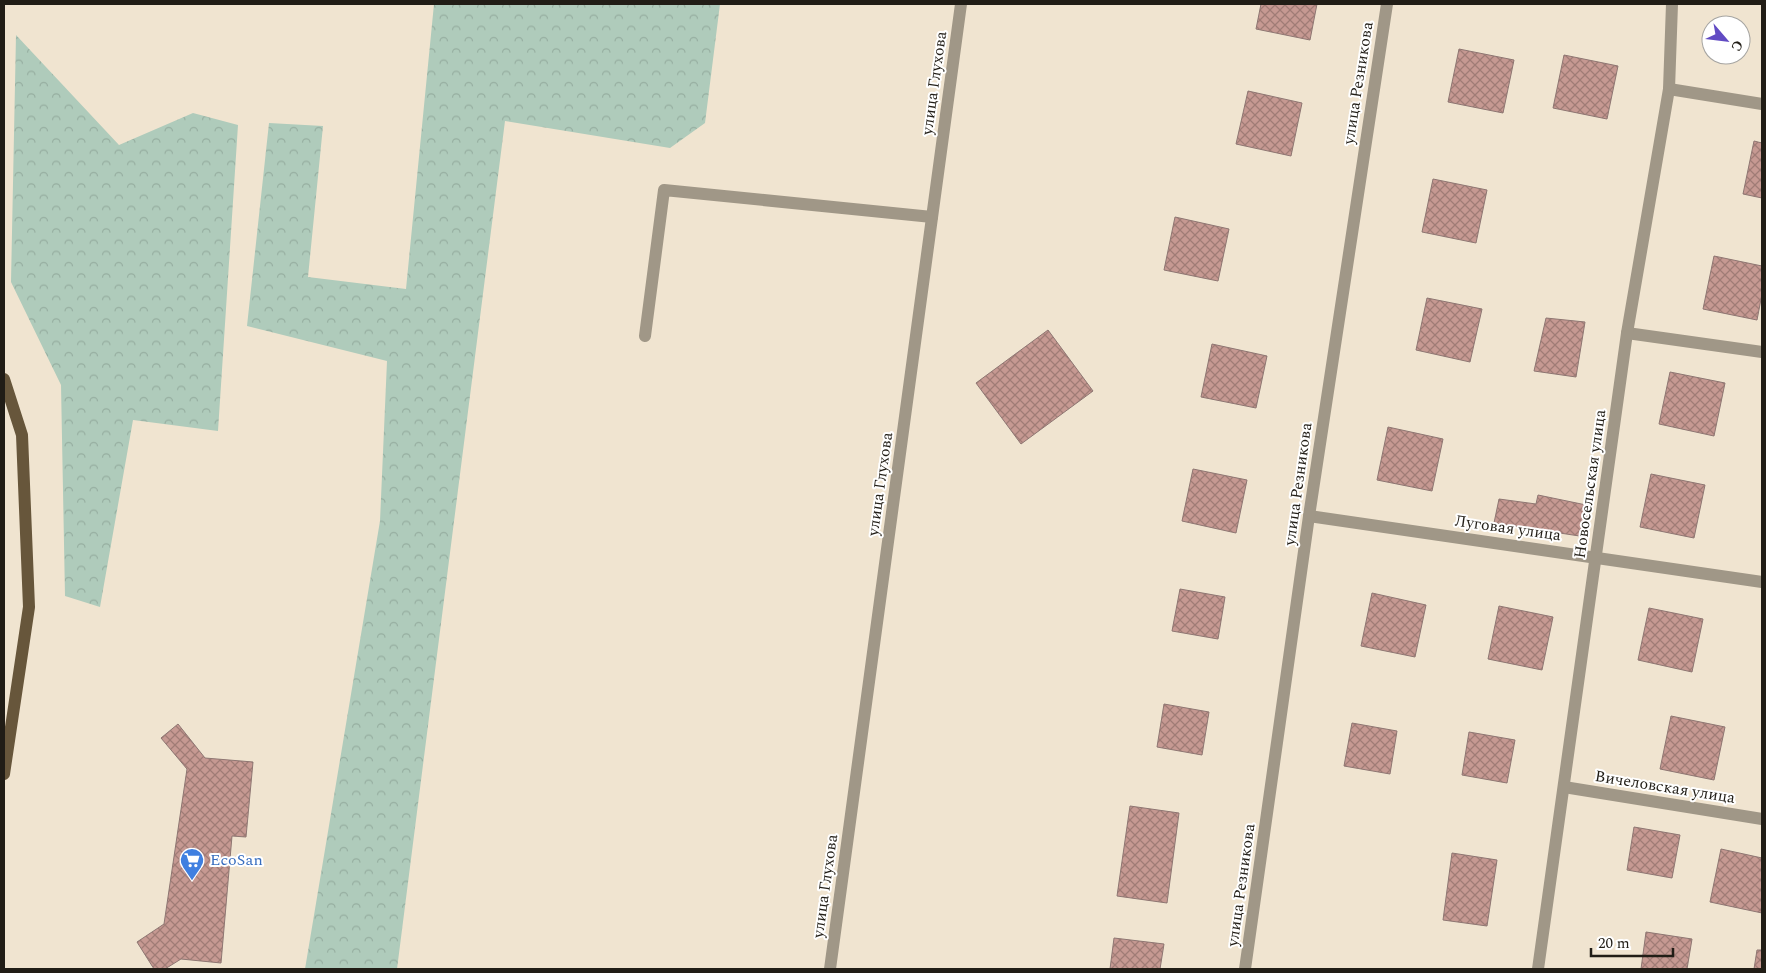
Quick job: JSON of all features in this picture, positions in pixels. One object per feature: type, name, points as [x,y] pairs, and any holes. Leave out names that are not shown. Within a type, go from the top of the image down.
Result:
[{"type":"main road","points":[[4,379],[22,435],[29,607],[5,752],[4,774]]},
{"type":"street","name":"улица Глухова","points":[[830,969],[961,4]]},
{"type":"street","name":"улица Резникова","points":[[1245,969],[1309,516],[1387,4]]},
{"type":"street","name":"Новосельская улица","points":[[1538,969],[1627,333],[1669,89],[1672,4]]},
{"type":"street","points":[[1669,89],[1762,104]]},
{"type":"street","points":[[645,336],[664,190],[932,217]]},
{"type":"street","points":[[1627,333],[1762,352]]},
{"type":"street","name":"Луговая улица","points":[[1309,516],[1762,582]]},
{"type":"street","name":"Вичеловская улица","points":[[1564,787],[1762,819]]},
{"type":"green space","points":[[434,4],[720,4],[705,123],[670,148],[505,121],[397,969],[305,969],[380,521],[387,361],[247,326],[269,123],[323,126],[308,277],[406,289]]},
{"type":"green space","points":[[16,35],[119,145],[193,113],[238,125],[218,431],[133,420],[100,607],[65,596],[61,385],[11,282]]},
{"type":"building","points":[[1261,4],[1317,4],[1310,40],[1256,29]]},
{"type":"building","points":[[1459,49],[1514,60],[1503,113],[1448,102]]},
{"type":"building","points":[[1564,55],[1618,66],[1607,119],[1553,108]]},
{"type":"building","points":[[1248,91],[1302,103],[1291,156],[1236,144]]},
{"type":"building","points":[[1754,141],[1762,143],[1762,198],[1743,194]]},
{"type":"building","points":[[1433,179],[1487,190],[1476,243],[1422,232]]},
{"type":"building","points":[[1175,217],[1229,229],[1218,281],[1164,270]]},
{"type":"building","points":[[1714,256],[1762,266],[1762,294],[1757,320],[1703,309]]},
{"type":"building","points":[[1427,298],[1482,309],[1470,362],[1416,350]]},
{"type":"building","points":[[1546,318],[1585,322],[1576,377],[1534,371]]},
{"type":"building","points":[[1048,330],[1093,391],[1021,444],[976,383]]},
{"type":"building","points":[[1212,344],[1267,356],[1256,408],[1201,397]]},
{"type":"building","points":[[1670,372],[1725,383],[1714,436],[1659,424]]},
{"type":"building","points":[[1388,427],[1443,439],[1432,491],[1377,480]]},
{"type":"building","points":[[1193,469],[1247,480],[1236,533],[1182,521]]},
{"type":"building","points":[[1651,474],[1705,485],[1694,538],[1640,527]]},
{"type":"building","points":[[1538,495],[1591,506],[1586,537],[1494,523],[1499,499],[1536,504]]},
{"type":"building","points":[[1180,589],[1225,597],[1218,639],[1172,631]]},
{"type":"building","points":[[1372,593],[1426,605],[1415,657],[1361,646]]},
{"type":"building","points":[[1499,606],[1553,617],[1542,670],[1488,659]]},
{"type":"building","points":[[1649,608],[1703,619],[1692,672],[1638,660]]},
{"type":"building","points":[[1164,704],[1209,712],[1202,755],[1157,747]]},
{"type":"building","points":[[1671,716],[1725,727],[1714,780],[1660,769]]},
{"type":"building","points":[[1352,723],[1397,731],[1390,774],[1344,766]]},
{"type":"building","points":[[178,724],[205,758],[253,762],[246,837],[232,836],[221,963],[181,959],[165,969],[154,969],[137,942],[164,924],[187,769],[161,738]]},
{"type":"building","points":[[1469,732],[1515,740],[1507,783],[1462,775]]},
{"type":"building","points":[[1130,806],[1179,813],[1167,903],[1117,896]]},
{"type":"building","points":[[1634,827],[1680,835],[1672,878],[1627,870]]},
{"type":"building","points":[[1721,849],[1762,858],[1762,913],[1710,902]]},
{"type":"building","points":[[1452,853],[1497,860],[1487,926],[1443,920]]},
{"type":"building","points":[[1646,932],[1692,939],[1687,969],[1641,969]]},
{"type":"building","points":[[1114,938],[1164,944],[1160,969],[1110,969]]},
{"type":"building","points":[[1757,950],[1762,950],[1762,969],[1754,969]]},
{"type":"place","name":"EcoSan","points":[[192,881]]}]
